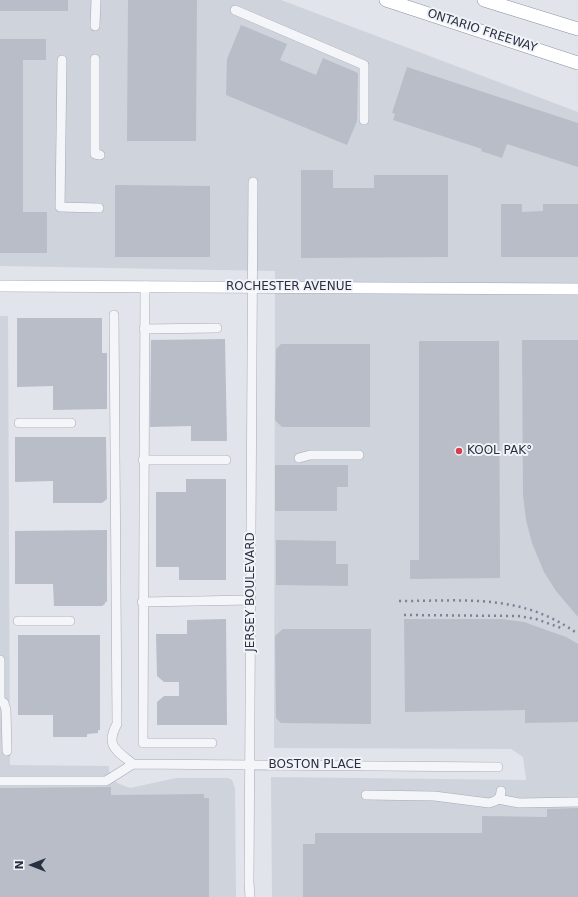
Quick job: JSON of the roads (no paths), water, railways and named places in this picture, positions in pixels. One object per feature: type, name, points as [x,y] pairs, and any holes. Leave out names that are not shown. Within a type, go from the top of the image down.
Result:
[{"type":"highway","name":"ONTARIO FREEWAY","points":[[386,0],[578,62]]},
{"type":"highway","points":[[484,0],[578,29]]},
{"type":"main road","name":"ROCHESTER AVENUE","points":[[0,286],[578,289]]},
{"type":"street","points":[[95,26],[96,0]]},
{"type":"street","points":[[235,10],[364,65],[364,120]]},
{"type":"street","points":[[95,59],[95,154],[100,155]]},
{"type":"street","points":[[62,60],[60,207],[100,208]]},
{"type":"street","name":"JERSEY BOULEVARD","points":[[250,897],[248,882],[253,182]]},
{"type":"street","points":[[145,286],[142,602],[143,743],[212,743]]},
{"type":"street","points":[[0,781],[106,781],[133,764],[115,749],[111,742],[111,735],[117,724],[114,315]]},
{"type":"street","points":[[144,329],[217,328]]},
{"type":"street","points":[[19,423],[71,423]]},
{"type":"street","points":[[299,458],[310,456],[359,456]]},
{"type":"street","points":[[143,460],[226,460]]},
{"type":"street","points":[[142,602],[251,600]]},
{"type":"street","points":[[18,621],[70,621]]},
{"type":"street","points":[[0,660],[0,701],[4,703],[6,710],[6,751]]},
{"type":"street","name":"BOSTON PLACE","points":[[133,764],[498,767]]},
{"type":"street","points":[[366,795],[434,796],[489,803],[499,795],[519,803],[578,802]]},
{"type":"railway","points":[[399,601],[447,600],[492,602],[514,606],[535,612],[557,621],[578,634]]},
{"type":"railway","points":[[404,615],[518,616],[536,619],[564,629]]},
{"type":"place","name":"KOOL PAK°","points":[[459,451]]}]
